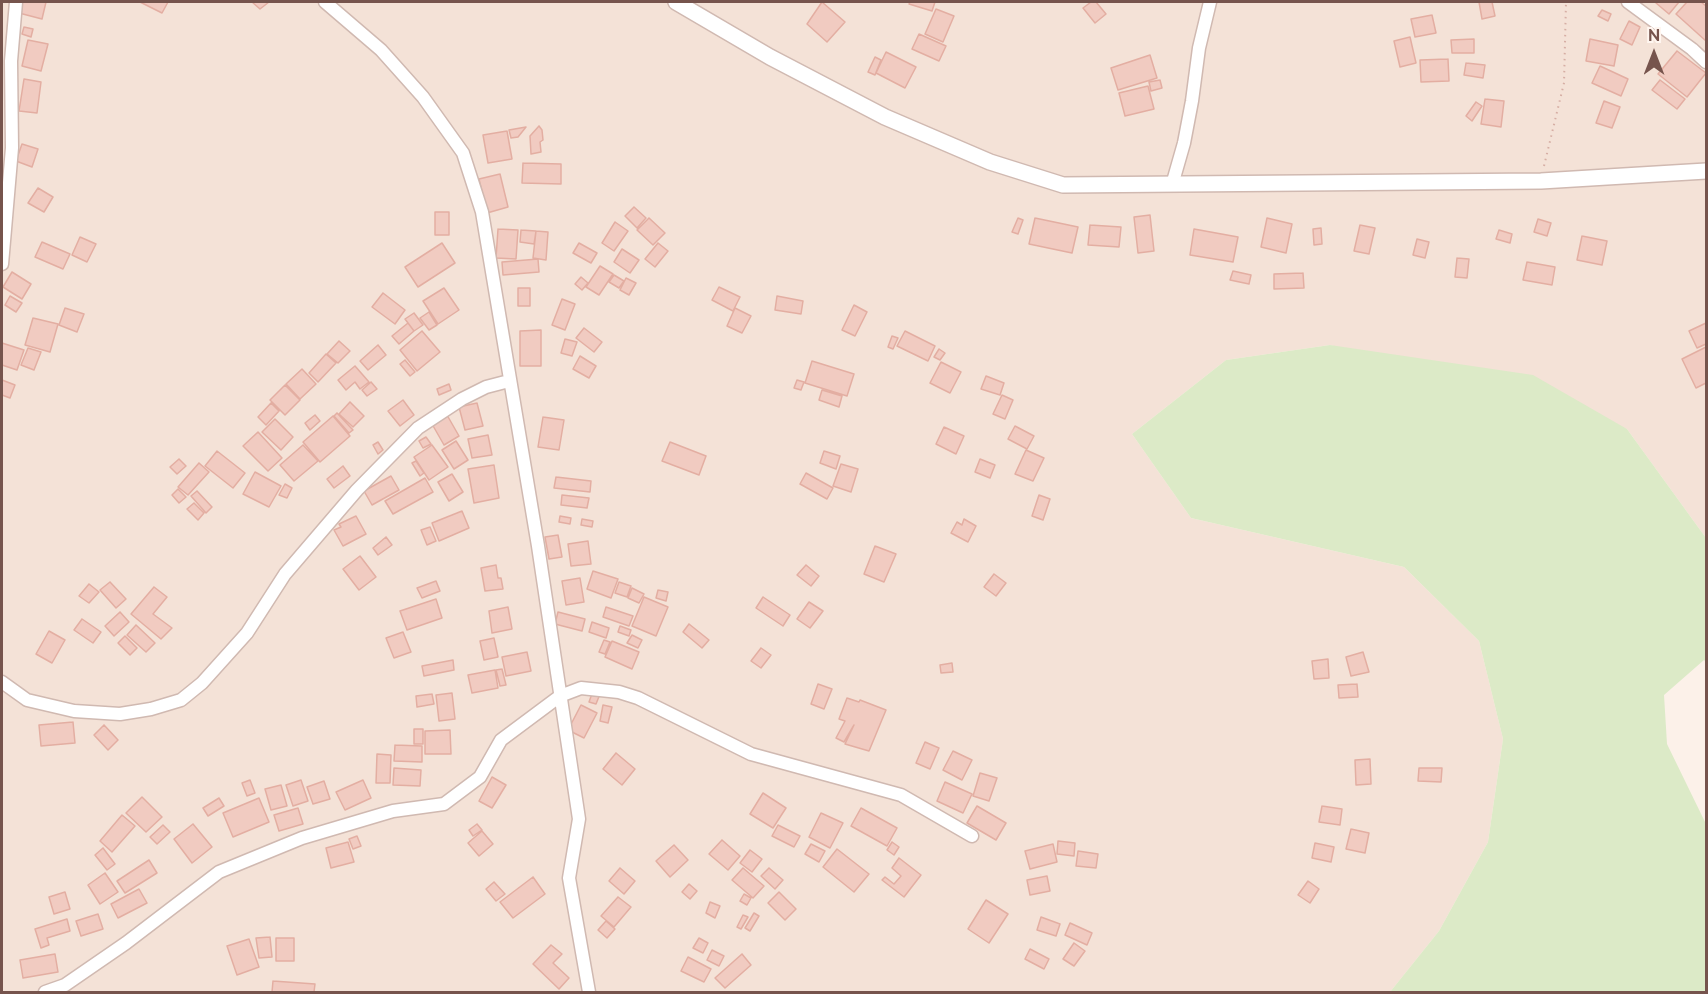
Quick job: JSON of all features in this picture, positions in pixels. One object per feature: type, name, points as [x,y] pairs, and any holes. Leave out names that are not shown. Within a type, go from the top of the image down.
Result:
[{"type":"street","points":[[2,264],[12,148],[11,61],[16,2]]},
{"type":"street","points":[[325,2],[381,50],[423,97],[463,153],[482,212],[538,546],[579,819],[570,878],[590,993]]},
{"type":"street","points":[[676,2],[770,57],[885,117],[990,162],[1064,185],[1541,181],[1707,171]]},
{"type":"street","points":[[1172,185],[1184,143],[1199,48],[1210,2]]},
{"type":"street","points":[[1628,2],[1707,62]]},
{"type":"street","points":[[2,682],[27,700],[74,711],[120,714],[150,709],[181,700],[202,684],[247,633],[285,574],[350,498],[418,428],[462,399],[486,387],[509,381]]},
{"type":"street","points":[[45,993],[65,985],[117,949],[219,872],[302,838],[393,811],[444,804],[480,777],[501,740],[561,696],[581,688],[638,698],[751,754],[901,795],[972,836]]},
{"type":"path","points":[[1541,181],[1564,83],[1566,2]]},
{"type":"shaded area","points":[[2,2],[1706,2],[1706,538],[1627,429],[1330,345],[1226,360],[1132,434],[1191,518],[1404,567],[1479,641],[1503,739],[1488,842],[1439,931],[1390,992],[2,992]]},
{"type":"green space","points":[[1330,345],[1533,375],[1627,429],[1706,538],[1706,662],[1704,660],[1664,695],[1667,744],[1706,824],[1706,992],[1390,992],[1439,931],[1488,842],[1503,739],[1479,641],[1404,567],[1191,518],[1132,434],[1226,360]]},
{"type":"building","points":[[22,2],[46,2],[42,19],[19,13]]},
{"type":"building","points":[[140,2],[168,2],[162,13]]},
{"type":"building","points":[[252,2],[269,2],[260,9]]},
{"type":"building","points":[[822,2],[845,22],[827,42],[807,24]]},
{"type":"building","points":[[910,2],[935,2],[932,11],[909,4]]},
{"type":"building","points":[[1091,2],[1096,2],[1106,14],[1095,23],[1083,8]]},
{"type":"building","points":[[1479,2],[1492,2],[1495,16],[1482,19]]},
{"type":"building","points":[[1657,2],[1679,2],[1669,14]]},
{"type":"building","points":[[1687,2],[1701,2],[1706,6],[1706,41],[1676,14]]},
{"type":"building","points":[[936,9],[954,16],[943,42],[925,34]]},
{"type":"building","points":[[1602,10],[1611,14],[1608,21],[1598,16]]},
{"type":"building","points":[[1432,15],[1436,33],[1415,37],[1411,19]]},
{"type":"building","points":[[1629,21],[1640,27],[1632,45],[1620,39]]},
{"type":"building","points":[[24,27],[33,29],[31,37],[22,34]]},
{"type":"building","points":[[919,34],[946,46],[939,61],[912,49]]},
{"type":"building","points":[[1410,37],[1416,63],[1400,67],[1394,41]]},
{"type":"building","points":[[1474,39],[1474,53],[1452,53],[1451,40]]},
{"type":"building","points":[[1590,39],[1618,45],[1614,66],[1586,61]]},
{"type":"building","points":[[28,40],[48,44],[41,71],[22,66]]},
{"type":"building","points":[[1677,51],[1706,73],[1687,97],[1658,74]]},
{"type":"building","points":[[886,52],[916,67],[905,88],[876,73]]},
{"type":"building","points":[[1150,55],[1157,78],[1118,90],[1111,68]]},
{"type":"building","points":[[875,57],[881,60],[875,75],[868,72]]},
{"type":"building","points":[[1448,59],[1449,81],[1421,82],[1420,60]]},
{"type":"building","points":[[1466,63],[1485,65],[1483,78],[1464,75]]},
{"type":"building","points":[[1600,66],[1628,79],[1621,96],[1592,83]]},
{"type":"building","points":[[24,79],[41,82],[37,113],[19,111]]},
{"type":"building","points":[[1160,80],[1162,88],[1151,91],[1149,82]]},
{"type":"building","points":[[1660,80],[1685,99],[1677,109],[1652,90]]},
{"type":"building","points":[[1148,86],[1154,109],[1125,116],[1119,93]]},
{"type":"building","points":[[1485,99],[1504,101],[1501,127],[1481,124]]},
{"type":"building","points":[[1604,101],[1620,107],[1612,128],[1596,123]]},
{"type":"building","points":[[1476,102],[1482,106],[1472,121],[1466,116]]},
{"type":"building","points":[[539,126],[543,140],[540,142],[541,152],[531,154],[530,136]]},
{"type":"building","points":[[526,127],[518,137],[511,138],[509,130]]},
{"type":"building","points":[[507,131],[512,159],[488,163],[483,135]]},
{"type":"building","points":[[22,144],[38,149],[32,167],[16,161]]},
{"type":"building","points":[[523,163],[561,164],[561,184],[522,183]]},
{"type":"building","points":[[500,174],[508,207],[487,213],[479,179]]},
{"type":"building","points":[[38,188],[53,197],[44,212],[28,203]]},
{"type":"building","points":[[634,207],[646,218],[637,228],[625,216]]},
{"type":"building","points":[[435,212],[449,212],[449,235],[435,235]]},
{"type":"building","points":[[1150,215],[1154,251],[1138,253],[1134,217]]},
{"type":"building","points":[[649,218],[665,233],[653,245],[637,230]]},
{"type":"building","points":[[1018,218],[1023,220],[1018,234],[1012,232]]},
{"type":"building","points":[[1035,218],[1078,227],[1072,253],[1029,244]]},
{"type":"building","points":[[1267,218],[1292,224],[1286,253],[1261,247]]},
{"type":"building","points":[[1538,219],[1551,223],[1547,236],[1534,232]]},
{"type":"building","points":[[615,222],[628,231],[614,251],[602,243]]},
{"type":"building","points":[[1090,225],[1121,227],[1119,247],[1088,245]]},
{"type":"building","points":[[1360,225],[1375,228],[1369,254],[1354,251]]},
{"type":"building","points":[[1321,228],[1322,244],[1314,245],[1313,229]]},
{"type":"building","points":[[498,229],[518,230],[516,259],[496,258]]},
{"type":"building","points":[[1194,229],[1238,237],[1233,262],[1190,255]]},
{"type":"building","points":[[521,230],[536,231],[534,244],[520,242]]},
{"type":"building","points":[[1499,230],[1512,234],[1510,243],[1496,239]]},
{"type":"building","points":[[536,231],[548,232],[546,260],[533,258]]},
{"type":"building","points":[[1582,236],[1607,241],[1602,265],[1577,260]]},
{"type":"building","points":[[80,237],[96,244],[87,262],[72,255]]},
{"type":"building","points":[[1417,239],[1429,242],[1425,258],[1413,255]]},
{"type":"building","points":[[42,242],[70,254],[63,269],[35,257]]},
{"type":"building","points":[[442,243],[455,263],[418,287],[405,267]]},
{"type":"building","points":[[579,243],[597,253],[591,263],[573,253]]},
{"type":"building","points":[[658,243],[668,251],[655,267],[645,259]]},
{"type":"building","points":[[622,249],[639,260],[630,273],[614,262]]},
{"type":"building","points":[[1457,258],[1469,259],[1467,278],[1455,277]]},
{"type":"building","points":[[538,259],[539,272],[503,275],[502,262]]},
{"type":"building","points":[[1527,262],[1555,267],[1552,285],[1523,280]]},
{"type":"building","points":[[600,266],[613,274],[599,295],[586,287]]},
{"type":"building","points":[[1233,271],[1251,275],[1249,284],[1230,280]]},
{"type":"building","points":[[12,272],[31,284],[22,299],[3,287]]},
{"type":"building","points":[[1303,273],[1304,288],[1274,289],[1274,274]]},
{"type":"building","points":[[614,275],[624,281],[619,288],[609,282]]},
{"type":"building","points":[[581,277],[588,283],[582,290],[575,284]]},
{"type":"building","points":[[626,278],[636,283],[629,295],[620,290]]},
{"type":"building","points":[[719,287],[740,297],[733,311],[712,300]]},
{"type":"building","points":[[444,288],[459,310],[438,324],[423,301]]},
{"type":"building","points":[[518,288],[530,288],[530,306],[518,306]]},
{"type":"building","points":[[383,293],[405,310],[395,324],[372,307]]},
{"type":"building","points":[[10,296],[22,303],[16,312],[5,305]]},
{"type":"building","points":[[777,296],[803,301],[801,314],[775,310]]},
{"type":"building","points":[[562,299],[575,304],[565,330],[552,325]]},
{"type":"building","points":[[854,305],[867,312],[855,336],[842,330]]},
{"type":"building","points":[[65,308],[84,314],[77,332],[59,325]]},
{"type":"building","points":[[735,308],[751,316],[742,333],[727,326]]},
{"type":"building","points":[[429,312],[437,325],[429,330],[420,318]]},
{"type":"building","points":[[414,313],[423,325],[414,331],[405,319]]},
{"type":"building","points":[[33,318],[58,324],[50,352],[25,345]]},
{"type":"building","points":[[408,323],[414,331],[399,344],[392,336]]},
{"type":"building","points":[[1706,323],[1706,344],[1697,348],[1689,331]]},
{"type":"building","points":[[584,328],[602,342],[594,352],[576,338]]},
{"type":"building","points":[[541,330],[541,366],[520,366],[520,331]]},
{"type":"building","points":[[422,331],[440,352],[417,371],[400,350]]},
{"type":"building","points":[[905,331],[935,346],[928,361],[897,346]]},
{"type":"building","points":[[892,336],[898,338],[893,349],[888,347]]},
{"type":"building","points":[[565,339],[577,342],[572,356],[561,353]]},
{"type":"building","points":[[339,341],[350,351],[338,363],[327,354]]},
{"type":"building","points":[[2,343],[24,350],[17,370],[2,365]]},
{"type":"building","points":[[378,345],[386,355],[368,370],[360,361]]},
{"type":"building","points":[[1706,347],[1706,383],[1696,388],[1682,359]]},
{"type":"building","points":[[28,348],[41,352],[34,370],[21,365]]},
{"type":"building","points":[[939,349],[945,353],[940,360],[934,357]]},
{"type":"building","points":[[326,354],[336,363],[318,382],[309,373]]},
{"type":"building","points":[[580,356],[596,366],[589,378],[573,369]]},
{"type":"building","points":[[405,360],[415,372],[410,376],[400,364]]},
{"type":"building","points":[[812,361],[854,374],[847,396],[805,383]]},
{"type":"building","points":[[941,362],[961,372],[950,393],[930,383]]},
{"type":"building","points":[[355,366],[369,382],[360,389],[355,382],[346,390],[338,380]]},
{"type":"building","points":[[302,369],[316,384],[300,399],[286,384]]},
{"type":"building","points":[[986,376],[1004,383],[1000,395],[981,389]]},
{"type":"building","points":[[2,380],[15,385],[10,398],[2,395]]},
{"type":"building","points":[[797,380],[804,382],[801,390],[794,388]]},
{"type":"building","points":[[371,382],[377,389],[367,396],[362,390]]},
{"type":"building","points":[[449,384],[451,390],[439,395],[437,389]]},
{"type":"building","points":[[285,385],[300,400],[285,415],[270,400]]},
{"type":"building","points":[[822,390],[842,396],[839,407],[819,400]]},
{"type":"building","points":[[1002,395],[1013,400],[1005,419],[993,414]]},
{"type":"building","points":[[403,400],[414,415],[400,426],[388,411]]},
{"type":"building","points":[[350,402],[364,416],[353,427],[339,414]]},
{"type":"building","points":[[271,403],[279,411],[266,425],[258,417]]},
{"type":"building","points":[[477,403],[483,426],[465,430],[459,407]]},
{"type":"building","points":[[337,413],[353,430],[349,433],[334,416]]},
{"type":"building","points":[[315,415],[320,421],[310,430],[305,423]]},
{"type":"building","points":[[447,415],[459,436],[444,445],[432,424]]},
{"type":"building","points":[[333,416],[350,436],[320,462],[303,442]]},
{"type":"building","points":[[543,417],[564,420],[559,450],[538,447]]},
{"type":"building","points":[[275,419],[293,437],[281,450],[262,432]]},
{"type":"building","points":[[1015,426],[1034,436],[1027,449],[1008,439]]},
{"type":"building","points":[[944,427],[964,436],[956,454],[936,444]]},
{"type":"building","points":[[258,432],[282,458],[268,471],[243,446]]},
{"type":"building","points":[[488,435],[492,455],[472,458],[468,439]]},
{"type":"building","points":[[426,437],[431,444],[423,448],[419,441]]},
{"type":"building","points":[[456,441],[468,460],[454,469],[442,450]]},
{"type":"building","points":[[378,442],[383,450],[378,454],[373,445]]},
{"type":"building","points":[[670,442],[706,456],[699,475],[662,461]]},
{"type":"building","points":[[303,445],[318,461],[294,481],[280,465]]},
{"type":"building","points":[[432,445],[448,467],[429,480],[414,457]]},
{"type":"building","points":[[1026,450],[1044,458],[1033,481],[1015,474]]},
{"type":"building","points":[[217,451],[245,473],[233,488],[205,466]]},
{"type":"building","points":[[824,451],[840,456],[836,469],[820,463]]},
{"type":"building","points":[[179,459],[186,466],[177,474],[170,467]]},
{"type":"building","points":[[980,459],[995,465],[990,478],[975,472]]},
{"type":"building","points":[[416,461],[424,473],[420,476],[412,463]]},
{"type":"building","points":[[199,463],[209,472],[188,495],[178,487]]},
{"type":"building","points":[[841,464],[858,469],[851,492],[833,486]]},
{"type":"building","points":[[494,465],[499,498],[474,503],[468,469]]},
{"type":"building","points":[[343,466],[350,476],[334,488],[327,479]]},
{"type":"building","points":[[255,472],[281,486],[269,507],[243,494]]},
{"type":"building","points":[[806,473],[833,488],[827,499],[800,484]]},
{"type":"building","points":[[452,474],[463,492],[449,501],[438,482]]},
{"type":"building","points":[[391,476],[399,490],[372,505],[364,491]]},
{"type":"building","points":[[556,477],[591,481],[590,492],[554,488]]},
{"type":"building","points":[[425,478],[433,492],[393,514],[385,501]]},
{"type":"building","points":[[285,484],[292,488],[287,498],[279,495]]},
{"type":"building","points":[[178,489],[186,497],[179,503],[172,495]]},
{"type":"building","points":[[197,491],[212,507],[206,513],[191,496]]},
{"type":"building","points":[[562,495],[589,498],[587,508],[561,505]]},
{"type":"building","points":[[1039,495],[1050,499],[1043,520],[1032,516]]},
{"type":"building","points":[[194,503],[204,513],[198,520],[187,509]]},
{"type":"building","points":[[462,511],[469,528],[439,541],[432,523]]},
{"type":"building","points":[[356,516],[366,534],[343,546],[334,530],[341,527],[339,524]]},
{"type":"building","points":[[560,516],[571,518],[570,524],[559,522]]},
{"type":"building","points":[[582,519],[593,521],[592,527],[581,525]]},
{"type":"building","points":[[964,519],[976,526],[968,542],[951,533],[957,522],[962,525]]},
{"type":"building","points":[[430,527],[436,541],[427,545],[421,530]]},
{"type":"building","points":[[558,535],[562,557],[549,559],[545,537]]},
{"type":"building","points":[[386,537],[392,545],[378,555],[373,548]]},
{"type":"building","points":[[588,541],[591,564],[571,566],[568,544]]},
{"type":"building","points":[[875,546],[896,554],[884,582],[864,574]]},
{"type":"building","points":[[360,556],[376,577],[359,590],[343,569]]},
{"type":"building","points":[[496,565],[503,589],[485,591],[481,568]]},
{"type":"building","points":[[806,565],[819,576],[811,586],[797,575]]},
{"type":"building","points":[[593,571],[618,579],[611,598],[587,589]]},
{"type":"building","points":[[994,574],[1006,583],[996,596],[984,587]]},
{"type":"building","points":[[580,578],[584,602],[566,605],[562,581]]},
{"type":"building","points":[[436,581],[440,591],[422,598],[417,588]]},
{"type":"building","points":[[110,582],[126,599],[116,608],[100,590]]},
{"type":"building","points":[[619,582],[631,586],[627,597],[615,593]]},
{"type":"building","points":[[89,584],[99,592],[89,603],[79,596]]},
{"type":"building","points":[[154,587],[167,597],[153,614],[172,628],[161,639],[131,614]]},
{"type":"building","points":[[632,588],[644,594],[639,603],[628,598]]},
{"type":"building","points":[[658,590],[668,592],[666,601],[656,598]]},
{"type":"building","points":[[644,597],[668,607],[656,636],[632,626]]},
{"type":"building","points":[[763,597],[790,615],[783,626],[756,608]]},
{"type":"building","points":[[436,599],[442,618],[407,630],[400,611]]},
{"type":"building","points":[[809,602],[823,611],[810,628],[797,619]]},
{"type":"building","points":[[508,607],[512,629],[492,633],[489,611]]},
{"type":"building","points":[[606,607],[633,616],[629,626],[603,617]]},
{"type":"building","points":[[120,612],[129,622],[114,636],[105,626]]},
{"type":"building","points":[[558,612],[585,619],[582,631],[555,624]]},
{"type":"building","points":[[82,619],[101,632],[93,643],[74,630]]},
{"type":"building","points":[[592,622],[609,628],[606,638],[589,632]]},
{"type":"building","points":[[689,624],[709,640],[702,648],[683,632]]},
{"type":"building","points":[[136,625],[155,643],[146,652],[127,635]]},
{"type":"building","points":[[620,626],[631,630],[629,636],[618,632]]},
{"type":"building","points":[[49,631],[65,640],[52,663],[36,654]]},
{"type":"building","points":[[403,632],[411,652],[394,658],[386,638]]},
{"type":"building","points":[[632,635],[642,640],[638,648],[627,643]]},
{"type":"building","points":[[125,636],[137,648],[130,655],[118,643]]},
{"type":"building","points":[[494,638],[498,657],[484,660],[480,641]]},
{"type":"building","points":[[604,640],[610,642],[605,654],[599,652]]},
{"type":"building","points":[[612,641],[639,652],[632,669],[605,657]]},
{"type":"building","points":[[761,648],[771,655],[761,668],[751,661]]},
{"type":"building","points":[[527,652],[531,671],[506,676],[502,657]]},
{"type":"building","points":[[1363,652],[1369,672],[1351,676],[1346,657]]},
{"type":"building","points":[[1328,659],[1329,678],[1314,679],[1312,661]]},
{"type":"building","points":[[453,660],[454,670],[424,676],[422,666]]},
{"type":"building","points":[[952,663],[953,672],[941,673],[940,665]]},
{"type":"building","points":[[502,669],[506,685],[500,686],[496,670]]},
{"type":"building","points":[[495,670],[498,688],[472,693],[468,675]]},
{"type":"building","points":[[818,684],[832,689],[824,709],[811,704]]},
{"type":"building","points":[[1357,684],[1358,697],[1339,698],[1338,685]]},
{"type":"building","points":[[593,691],[600,694],[596,704],[589,702]]},
{"type":"building","points":[[452,693],[455,719],[439,721],[436,695]]},
{"type":"building","points":[[432,694],[434,704],[417,707],[416,696]]},
{"type":"building","points":[[847,698],[859,702],[860,700],[886,710],[869,751],[845,744],[854,725],[844,742],[836,738],[845,721],[839,719]]},
{"type":"building","points":[[581,705],[597,713],[584,738],[568,730]]},
{"type":"building","points":[[603,705],[612,707],[608,723],[600,721]]},
{"type":"building","points":[[73,722],[75,743],[41,746],[39,725]]},
{"type":"building","points":[[104,725],[118,740],[108,750],[94,735]]},
{"type":"building","points":[[414,729],[423,729],[423,744],[414,744]]},
{"type":"building","points":[[450,730],[451,754],[425,754],[425,731]]},
{"type":"building","points":[[925,742],[939,748],[930,769],[916,763]]},
{"type":"building","points":[[395,745],[422,746],[422,762],[394,761]]},
{"type":"building","points":[[953,751],[972,760],[962,780],[943,770]]},
{"type":"building","points":[[616,753],[635,769],[622,785],[603,769]]},
{"type":"building","points":[[377,754],[391,755],[390,783],[376,783]]},
{"type":"building","points":[[1370,759],[1371,784],[1356,785],[1355,760]]},
{"type":"building","points":[[394,768],[421,770],[420,786],[393,785]]},
{"type":"building","points":[[1419,768],[1442,768],[1441,782],[1418,781]]},
{"type":"building","points":[[980,773],[997,778],[989,801],[973,796]]},
{"type":"building","points":[[492,777],[506,785],[492,808],[479,801]]},
{"type":"building","points":[[250,780],[255,793],[247,796],[242,783]]},
{"type":"building","points":[[301,780],[308,801],[293,806],[286,785]]},
{"type":"building","points":[[363,780],[371,798],[345,810],[336,792]]},
{"type":"building","points":[[324,781],[330,799],[313,804],[307,787]]},
{"type":"building","points":[[945,782],[972,794],[963,813],[937,801]]},
{"type":"building","points":[[281,785],[287,806],[271,810],[265,789]]},
{"type":"building","points":[[763,793],[786,808],[773,828],[750,814]]},
{"type":"building","points":[[142,797],[162,817],[146,832],[126,813]]},
{"type":"building","points":[[219,798],[224,806],[208,816],[203,808]]},
{"type":"building","points":[[259,798],[269,822],[233,837],[223,813]]},
{"type":"building","points":[[977,806],[1006,823],[996,840],[967,823]]},
{"type":"building","points":[[1322,806],[1342,809],[1340,825],[1319,822]]},
{"type":"building","points":[[298,808],[303,824],[279,831],[274,815]]},
{"type":"building","points":[[861,808],[897,828],[887,846],[851,826]]},
{"type":"building","points":[[821,813],[843,823],[830,848],[809,837]]},
{"type":"building","points":[[122,815],[135,826],[112,852],[100,841]]},
{"type":"building","points":[[193,824],[212,847],[192,863],[174,839]]},
{"type":"building","points":[[477,824],[482,830],[473,836],[469,830]]},
{"type":"building","points":[[163,825],[170,832],[157,844],[150,837]]},
{"type":"building","points":[[778,825],[800,836],[794,847],[772,836]]},
{"type":"building","points":[[1351,829],[1369,833],[1365,853],[1346,849]]},
{"type":"building","points":[[482,831],[493,844],[479,856],[468,843]]},
{"type":"building","points":[[357,836],[361,846],[353,849],[349,839]]},
{"type":"building","points":[[722,840],[740,856],[728,870],[709,854]]},
{"type":"building","points":[[1058,841],[1075,843],[1074,856],[1057,854]]},
{"type":"building","points":[[348,842],[354,862],[331,868],[326,848]]},
{"type":"building","points":[[892,842],[899,847],[894,855],[887,850]]},
{"type":"building","points":[[1315,843],[1334,847],[1331,862],[1312,858]]},
{"type":"building","points":[[811,844],[825,851],[819,862],[805,854]]},
{"type":"building","points":[[1053,844],[1057,862],[1030,869],[1025,851]]},
{"type":"building","points":[[674,845],[688,860],[670,877],[656,861]]},
{"type":"building","points":[[103,848],[115,864],[107,870],[95,855]]},
{"type":"building","points":[[837,849],[869,874],[854,892],[823,867]]},
{"type":"building","points":[[750,850],[762,859],[752,872],[740,863]]},
{"type":"building","points":[[1078,851],[1098,854],[1096,868],[1076,866]]},
{"type":"building","points":[[899,858],[921,875],[904,897],[882,880],[885,877],[894,884],[901,876],[892,868]]},
{"type":"building","points":[[149,860],[157,873],[125,893],[117,881]]},
{"type":"building","points":[[620,868],[635,881],[624,894],[609,881]]},
{"type":"building","points":[[743,868],[764,886],[753,898],[732,880]]},
{"type":"building","points":[[769,868],[783,880],[775,889],[761,876]]},
{"type":"building","points":[[105,873],[118,892],[100,904],[88,885]]},
{"type":"building","points":[[1047,876],[1050,891],[1030,895],[1027,880]]},
{"type":"building","points":[[533,877],[545,894],[513,918],[500,902]]},
{"type":"building","points":[[1308,881],[1319,889],[1310,903],[1298,895]]},
{"type":"building","points":[[494,882],[505,894],[496,901],[486,889]]},
{"type":"building","points":[[689,884],[697,891],[690,899],[682,892]]},
{"type":"building","points":[[139,889],[147,903],[118,918],[111,904]]},
{"type":"building","points":[[65,892],[70,909],[54,914],[49,897]]},
{"type":"building","points":[[779,892],[796,909],[785,920],[768,903]]},
{"type":"building","points":[[744,894],[751,898],[747,905],[740,901]]},
{"type":"building","points":[[618,897],[631,907],[614,927],[601,916]]},
{"type":"building","points":[[986,900],[1008,914],[989,943],[968,929]]},
{"type":"building","points":[[710,902],[720,906],[715,918],[706,913]]},
{"type":"building","points":[[754,913],[759,916],[750,931],[745,928]]},
{"type":"building","points":[[98,914],[103,929],[81,936],[76,921]]},
{"type":"building","points":[[743,915],[748,917],[741,929],[737,927]]},
{"type":"building","points":[[1041,917],[1060,924],[1056,936],[1037,930]]},
{"type":"building","points":[[67,919],[70,931],[47,938],[49,945],[41,948],[35,929]]},
{"type":"building","points":[[606,921],[615,929],[607,938],[598,930]]},
{"type":"building","points":[[1070,923],[1092,933],[1087,945],[1065,935]]},
{"type":"building","points":[[270,937],[272,957],[259,958],[256,938]]},
{"type":"building","points":[[276,938],[294,938],[294,961],[276,961]]},
{"type":"building","points":[[699,938],[708,943],[703,953],[693,948]]},
{"type":"building","points":[[249,939],[259,967],[237,975],[227,946]]},
{"type":"building","points":[[1074,943],[1085,951],[1074,966],[1063,959]]},
{"type":"building","points":[[551,945],[562,954],[553,963],[569,978],[559,989],[533,964]]},
{"type":"building","points":[[1030,949],[1049,959],[1044,969],[1025,959]]},
{"type":"building","points":[[712,950],[724,956],[719,966],[707,960]]},
{"type":"building","points":[[55,954],[58,972],[23,978],[20,960]]},
{"type":"building","points":[[742,954],[751,965],[725,988],[715,978]]},
{"type":"building","points":[[688,957],[711,969],[704,982],[681,971]]},
{"type":"building","points":[[273,981],[315,984],[314,992],[272,992]]}]
